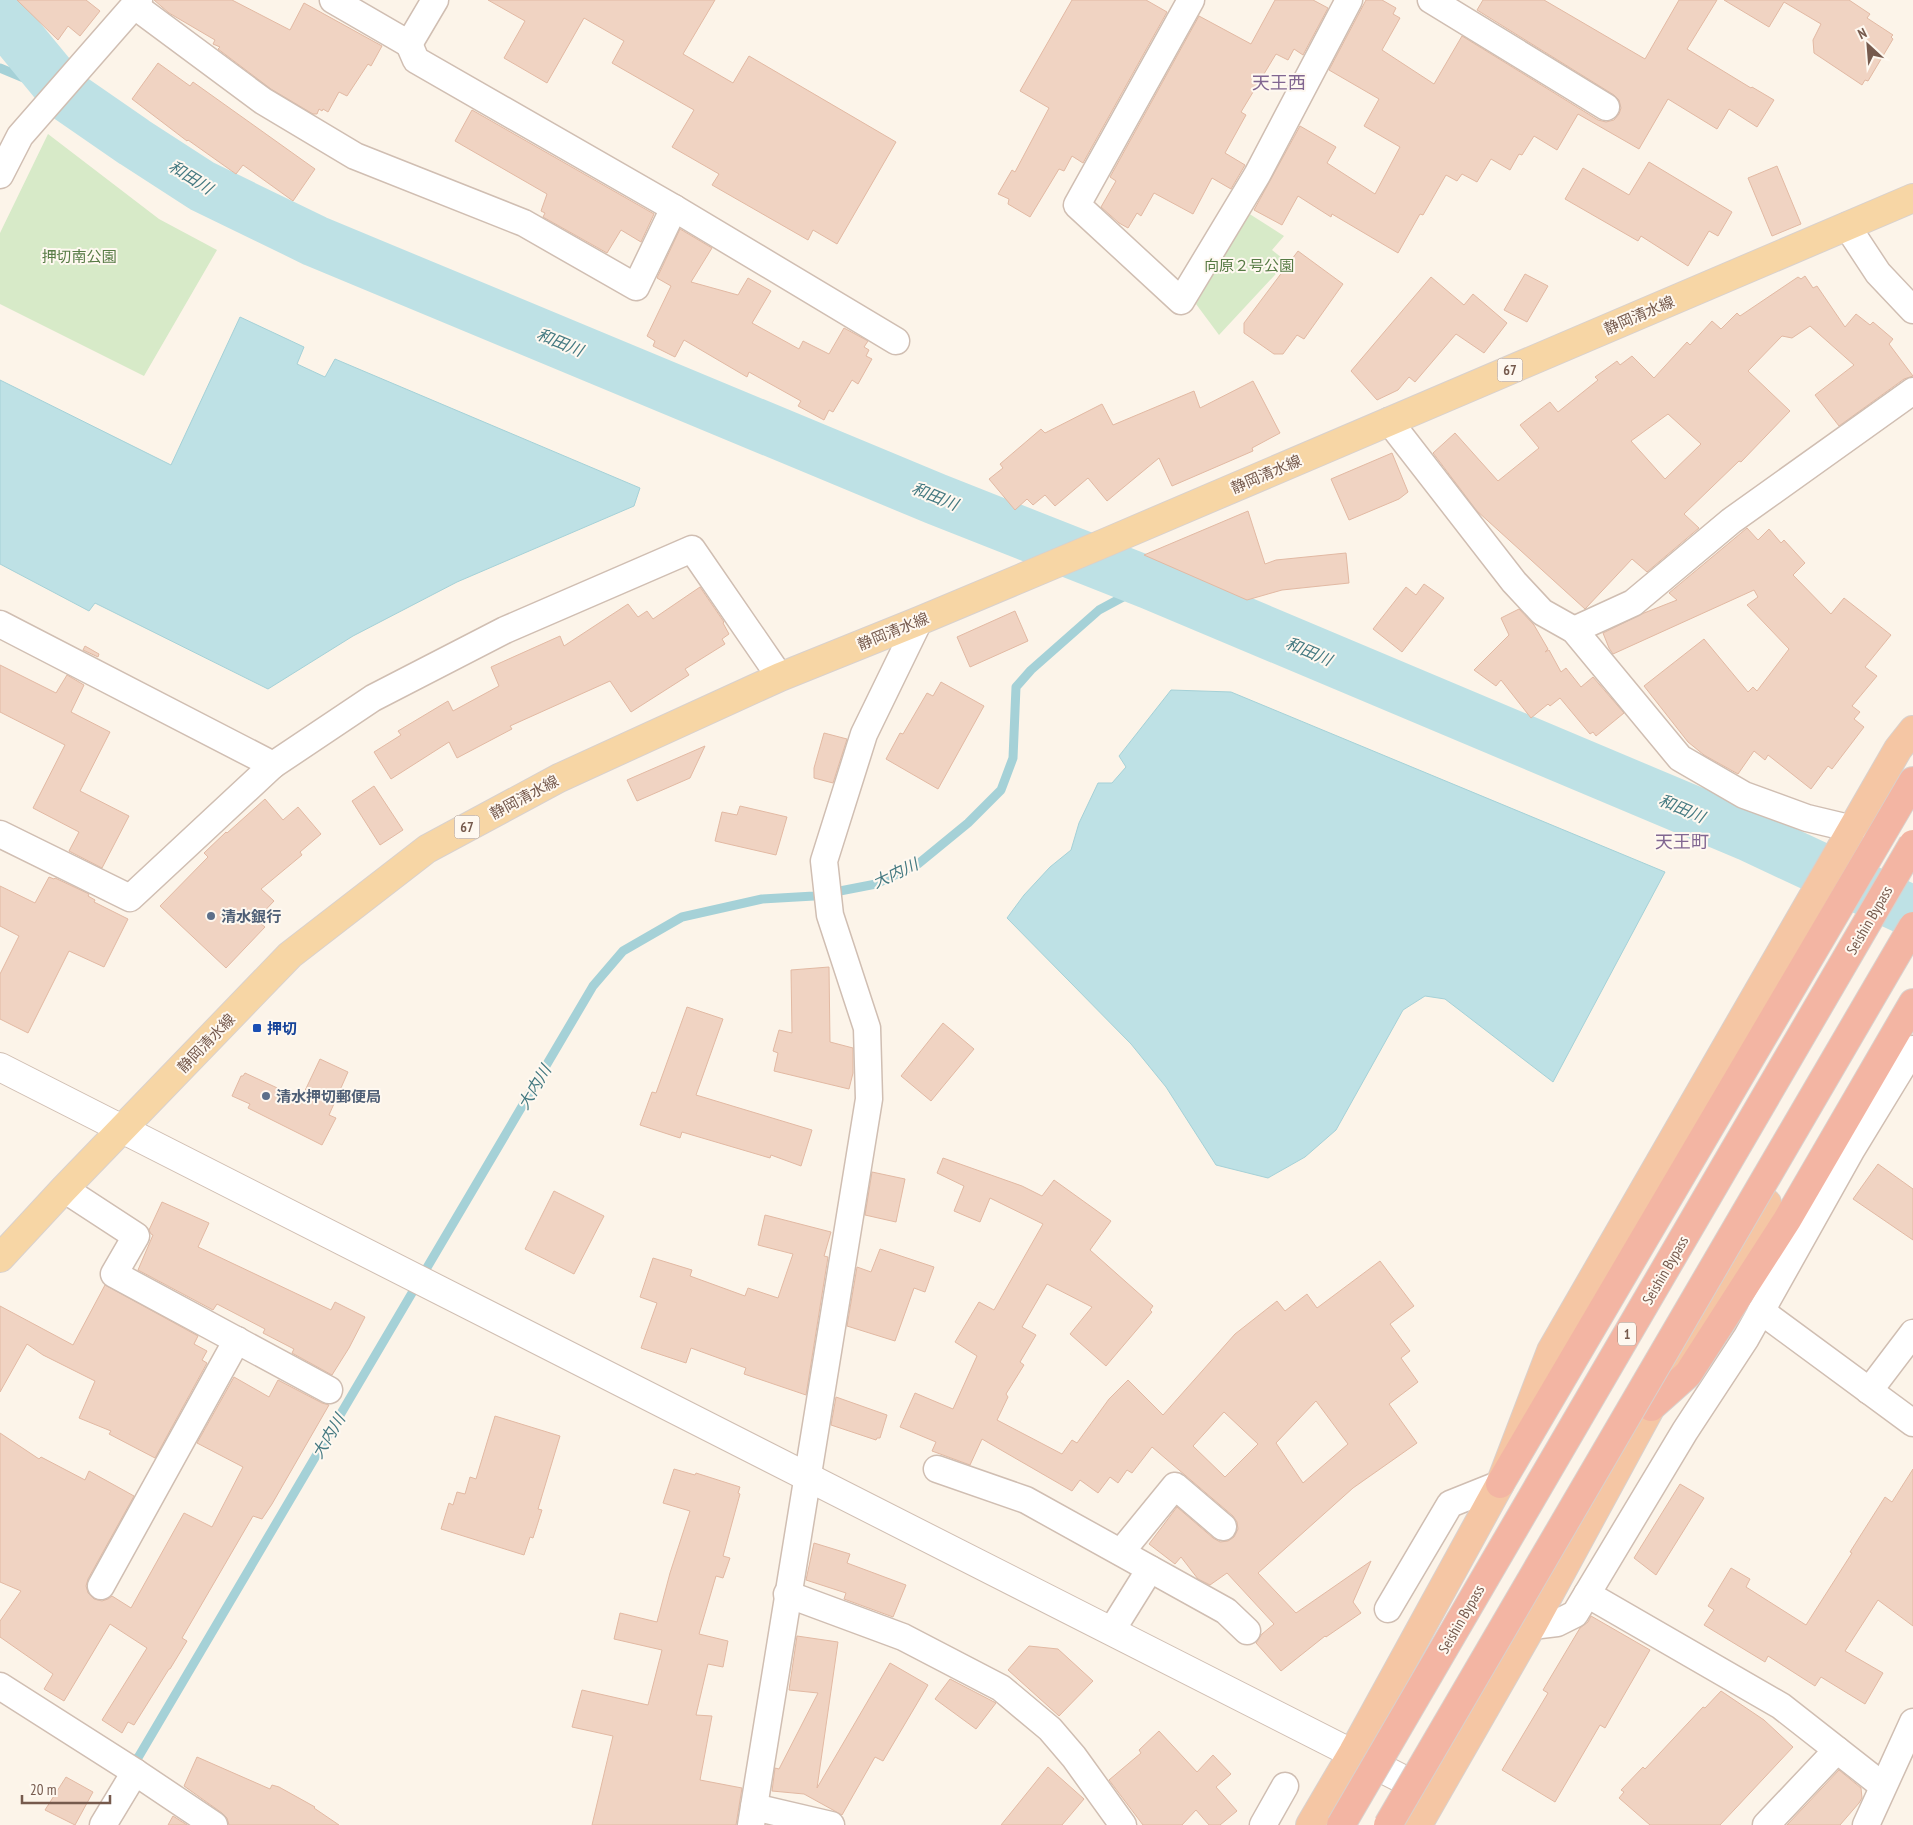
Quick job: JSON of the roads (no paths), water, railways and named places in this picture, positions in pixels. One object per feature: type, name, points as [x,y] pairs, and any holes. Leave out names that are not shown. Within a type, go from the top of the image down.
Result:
[{"type":"highway","points":[[1500,1484],[1551,1351],[1898,749],[1913,730]]},
{"type":"highway","points":[[1310,1825],[1500,1484],[1754,1048],[1913,781]]},
{"type":"highway","name":"Seishin Bypass","points":[[1341,1825],[1913,844]]},
{"type":"highway","points":[[1388,1825],[1913,926]]},
{"type":"highway","points":[[1418,1825],[1532,1626],[1651,1407],[1913,945]]},
{"type":"highway","points":[[1651,1407],[1688,1374],[1787,1220],[1913,1003]]},
{"type":"main road","name":"静岡清水線","points":[[0,1258],[290,955],[427,849],[559,778],[780,677],[1107,542],[1913,198]]},
{"type":"street","points":[[333,0],[409,44],[416,60],[674,208],[896,340]]},
{"type":"street","points":[[409,44],[435,0]]},
{"type":"street","points":[[1191,0],[1077,205],[1181,301],[1257,175],[1349,0]]},
{"type":"street","points":[[1431,0],[1606,107]]},
{"type":"street","points":[[0,176],[10,131],[52,100],[137,3],[262,101],[355,156],[524,223],[636,287],[674,208]]},
{"type":"street","points":[[1847,226],[1878,273],[1913,310]]},
{"type":"street","points":[[1574,630],[1633,603],[1731,521],[1913,391]]},
{"type":"street","points":[[1389,421],[1514,582],[1542,612],[1574,630],[1680,758],[1744,795],[1807,818],[1853,829]]},
{"type":"street","points":[[0,834],[130,898],[273,765],[372,698],[505,630],[692,549],[780,677]]},
{"type":"street","points":[[831,1825],[752,1816],[868,1099],[867,1028],[830,915],[824,861],[864,734],[919,621]]},
{"type":"street","points":[[0,624],[273,765]]},
{"type":"street","points":[[1532,1626],[1557,1623],[1575,1614],[1685,1431],[1746,1338],[1852,1149],[1913,1049]]},
{"type":"street","points":[[0,1067],[1436,1795]]},
{"type":"street","points":[[64,1189],[136,1236],[114,1274],[329,1390]]},
{"type":"street","points":[[1761,1311],[1913,1423]]},
{"type":"street","points":[[1869,1391],[1913,1333]]},
{"type":"street","points":[[101,1586],[237,1340]]},
{"type":"street","points":[[937,1469],[1026,1500],[1226,1611],[1247,1631]]},
{"type":"street","points":[[1388,1609],[1450,1504],[1500,1484]]},
{"type":"street","points":[[1121,1552],[1175,1486],[1223,1527]]},
{"type":"street","points":[[1112,1630],[1150,1569]]},
{"type":"street","points":[[788,1594],[903,1637],[1001,1688],[1056,1736],[1074,1756],[1122,1825]]},
{"type":"street","points":[[1587,1594],[1781,1706],[1883,1786]]},
{"type":"street","points":[[0,1686],[214,1825]]},
{"type":"street","points":[[1866,1825],[1913,1722]]},
{"type":"street","points":[[1766,1825],[1837,1750]]},
{"type":"street","points":[[102,1825],[135,1772]]},
{"type":"street","points":[[1263,1825],[1285,1786]]},
{"type":"water","points":[[240,317],[304,347],[297,364],[325,377],[335,359],[640,488],[634,506],[457,582],[353,636],[268,689],[95,603],[89,611],[0,564],[0,380],[171,465]]},
{"type":"water","points":[[1171,690],[1231,692],[1665,872],[1553,1082],[1445,999],[1425,996],[1403,1010],[1336,1130],[1305,1157],[1268,1178],[1216,1165],[1166,1087],[1131,1044],[1007,918],[1024,895],[1050,867],[1071,850],[1079,823],[1098,783],[1112,783],[1126,767],[1119,756]]},
{"type":"waterway","name":"和田川","points":[[0,15],[66,95],[202,186],[315,241],[936,499],[1149,583],[1748,835],[1913,912]]},
{"type":"waterway","points":[[0,68],[55,91]]},
{"type":"waterway","name":"大内川","points":[[129,1767],[139,1756],[593,986],[623,951],[682,917],[762,899],[814,896],[876,884],[918,864],[968,823],[1001,790],[1013,758],[1016,687],[1031,670],[1099,610],[1149,583]]},
{"type":"place","name":"清水銀行","points":[[211,916]]},
{"type":"place","name":"押切","points":[[257,1028]]},
{"type":"place","name":"清水押切郵便局","points":[[266,1096]]},
{"type":"district","name":"天王西","points":[[1279,82]]},
{"type":"district","name":"天王町","points":[[1682,841]]},
{"type":"park label","name":"押切南公園","points":[[79,256]]},
{"type":"park label","name":"向原２号公園","points":[[1249,265]]}]
